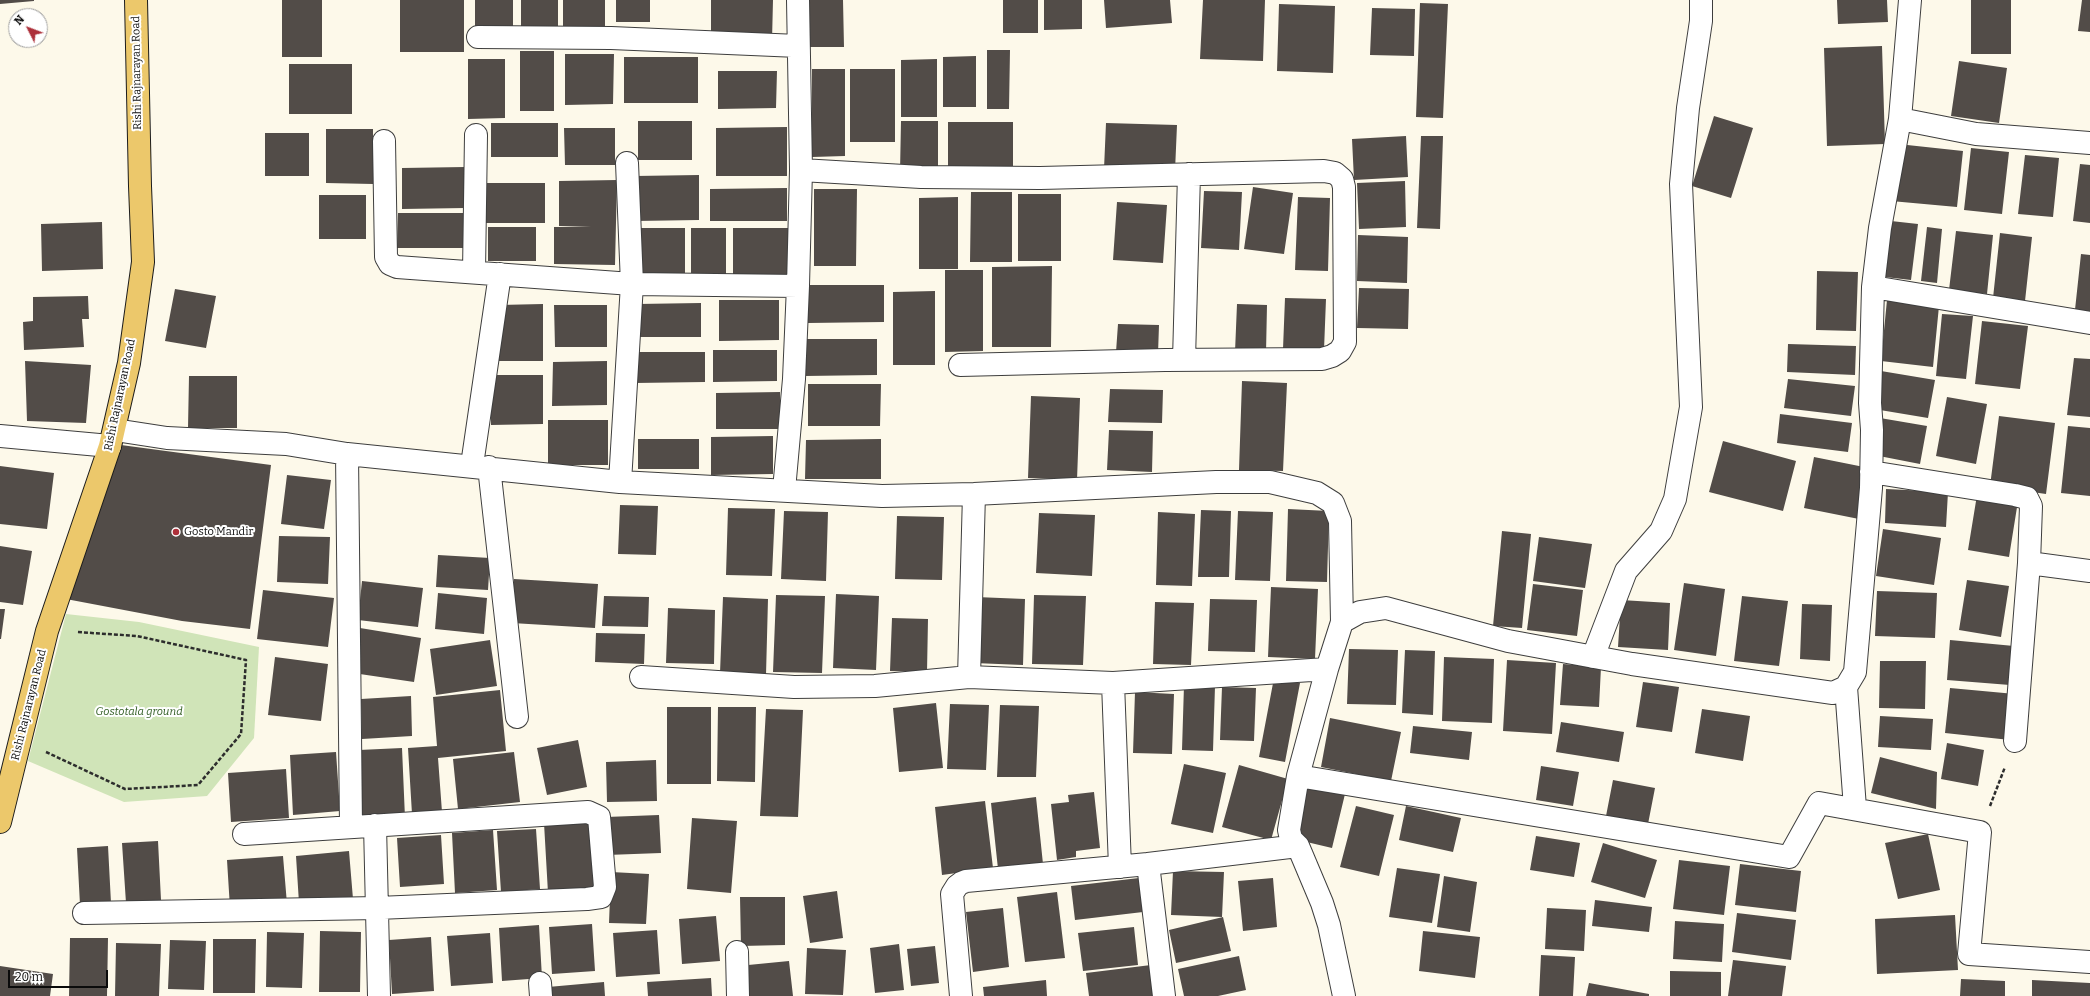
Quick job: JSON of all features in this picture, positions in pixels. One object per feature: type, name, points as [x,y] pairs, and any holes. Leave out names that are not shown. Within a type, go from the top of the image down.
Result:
[{"type":"main road","name":"Rishi Rajnarayan Road","points":[[0,822],[47,631],[113,438],[129,363],[143,262],[136,0]]},
{"type":"street","points":[[784,490],[794,379],[798,286],[801,170],[798,0]]},
{"type":"street","points":[[1593,657],[1626,571],[1661,531],[1675,499],[1691,407],[1681,184],[1688,108],[1701,21],[1701,0]]},
{"type":"street","points":[[1342,622],[1360,612],[1386,608],[1508,641],[1593,657],[1761,684],[1833,693],[1846,687],[1855,672],[1871,472],[1872,430],[1870,404],[1873,288],[1880,228],[1900,118],[1910,0]]},
{"type":"street","points":[[478,37],[611,38],[798,46]]},
{"type":"street","points":[[1900,118],[1976,134],[2090,143]]},
{"type":"street","points":[[474,272],[476,135]]},
{"type":"street","points":[[384,141],[386,257],[390,264],[397,267],[632,284],[798,286]]},
{"type":"street","points":[[620,482],[632,284],[627,163]]},
{"type":"street","points":[[801,170],[921,177],[1040,178],[1324,171],[1335,173],[1342,180],[1344,187],[1345,342],[1340,351],[1332,356],[1322,359],[1184,360],[960,365]]},
{"type":"street","points":[[1184,360],[1189,174]]},
{"type":"street","points":[[500,274],[480,466],[517,717]]},
{"type":"street","points":[[1873,288],[2090,323]]},
{"type":"street","points":[[0,436],[167,438],[286,444],[347,454],[480,466],[620,482],[882,496],[974,494],[1216,482],[1270,482],[1317,493],[1333,503],[1340,521],[1342,622],[1327,669],[1298,776],[1289,830],[1291,839],[1298,846],[1322,902],[1329,925],[1344,996]]},
{"type":"street","points":[[347,454],[351,826]]},
{"type":"street","points":[[1871,472],[2027,498],[2031,506],[2029,563],[2015,741]]},
{"type":"street","points":[[970,677],[974,494]]},
{"type":"street","points":[[2029,563],[2090,571]]},
{"type":"street","points":[[641,677],[794,687],[875,686],[970,677],[1113,683],[1327,669]]},
{"type":"street","points":[[1113,683],[1120,867]]},
{"type":"street","points":[[1846,687],[1855,808]]},
{"type":"street","points":[[1298,776],[1790,857],[1819,803],[1855,808],[1980,832],[1969,954],[2090,962]]},
{"type":"street","points":[[84,913],[378,908],[587,899],[601,897],[605,887],[598,817],[593,813],[351,826],[244,834]]},
{"type":"street","points":[[375,825],[379,996]]},
{"type":"street","points":[[961,996],[952,894],[957,886],[966,881],[1120,867],[1298,846]]},
{"type":"street","points":[[1148,864],[1164,996]]},
{"type":"street","points":[[737,952],[738,996]]},
{"type":"path","points":[[43,751],[125,789],[198,785],[241,734],[246,660],[137,636],[74,631]]},
{"type":"path","points":[[1980,832],[2015,741]]},
{"type":"green space","name":"Gostotala ground","points":[[66,614],[139,622],[259,647],[254,738],[207,796],[124,802],[28,761]]},
{"type":"building","points":[[0,0],[34,0],[34,1],[0,4]]},
{"type":"building","points":[[282,0],[322,0],[322,57],[282,57]]},
{"type":"building","points":[[400,0],[464,0],[464,52],[400,52]]},
{"type":"building","points":[[475,0],[513,0],[513,29],[475,29]]},
{"type":"building","points":[[521,0],[558,0],[558,29],[521,30]]},
{"type":"building","points":[[563,0],[605,0],[605,31],[563,31]]},
{"type":"building","points":[[616,0],[650,0],[650,22],[616,22]]},
{"type":"building","points":[[711,0],[773,0],[772,41],[711,42]]},
{"type":"building","points":[[808,0],[843,0],[844,47],[807,47]]},
{"type":"building","points":[[1003,0],[1038,0],[1038,33],[1003,33]]},
{"type":"building","points":[[1044,0],[1082,0],[1082,29],[1044,30]]},
{"type":"building","points":[[1104,0],[1170,0],[1172,23],[1106,28]]},
{"type":"building","points":[[1203,0],[1265,0],[1263,61],[1200,59]]},
{"type":"building","points":[[1837,0],[1887,0],[1888,22],[1838,24]]},
{"type":"building","points":[[1971,0],[2011,0],[2011,54],[1971,54]]},
{"type":"building","points":[[2082,0],[2090,0],[2090,32],[2078,31]]},
{"type":"building","points":[[1420,3],[1448,4],[1443,118],[1416,117]]},
{"type":"building","points":[[1279,4],[1335,6],[1333,73],[1277,71]]},
{"type":"building","points":[[1372,8],[1415,9],[1414,56],[1370,55]]},
{"type":"building","points":[[1882,46],[1885,144],[1827,146],[1824,48]]},
{"type":"building","points":[[987,50],[1010,50],[1009,109],[987,109]]},
{"type":"building","points":[[520,51],[554,51],[554,111],[520,111]]},
{"type":"building","points":[[565,54],[614,54],[613,104],[565,105]]},
{"type":"building","points":[[976,56],[976,107],[943,107],[943,57]]},
{"type":"building","points":[[624,57],[698,57],[698,103],[624,103]]},
{"type":"building","points":[[468,59],[505,59],[505,118],[468,119]]},
{"type":"building","points":[[937,59],[937,117],[901,117],[901,60]]},
{"type":"building","points":[[1959,61],[2007,68],[1999,123],[1951,116]]},
{"type":"building","points":[[289,64],[352,64],[352,114],[289,114]]},
{"type":"building","points":[[812,69],[845,69],[845,156],[812,157]]},
{"type":"building","points":[[850,69],[895,69],[895,142],[850,142]]},
{"type":"building","points":[[718,71],[777,71],[776,108],[718,109]]},
{"type":"building","points":[[1714,116],[1753,128],[1731,198],[1692,186]]},
{"type":"building","points":[[638,121],[692,121],[692,160],[638,160]]},
{"type":"building","points":[[901,121],[938,121],[938,172],[900,172]]},
{"type":"building","points":[[948,122],[1013,122],[1013,171],[948,171]]},
{"type":"building","points":[[491,123],[558,123],[558,157],[491,157]]},
{"type":"building","points":[[1106,123],[1177,125],[1175,171],[1104,169]]},
{"type":"building","points":[[787,127],[787,176],[716,176],[716,128]]},
{"type":"building","points":[[564,128],[615,128],[615,165],[565,165]]},
{"type":"building","points":[[326,129],[373,129],[373,184],[326,183]]},
{"type":"building","points":[[265,133],[309,133],[309,176],[265,176]]},
{"type":"building","points":[[1406,136],[1408,177],[1354,180],[1352,139]]},
{"type":"building","points":[[1421,136],[1443,136],[1440,229],[1417,228]]},
{"type":"building","points":[[1898,144],[1963,151],[1957,207],[1891,201]]},
{"type":"building","points":[[1971,148],[2009,152],[2002,214],[1964,210]]},
{"type":"building","points":[[2025,155],[2059,158],[2053,217],[2018,214]]},
{"type":"building","points":[[2080,164],[2090,165],[2090,223],[2073,221]]},
{"type":"building","points":[[465,167],[465,208],[402,209],[402,168]]},
{"type":"building","points":[[699,175],[699,220],[635,221],[635,176]]},
{"type":"building","points":[[617,180],[615,265],[554,264],[554,227],[591,227],[559,226],[559,181]]},
{"type":"building","points":[[1405,181],[1406,227],[1359,229],[1357,183]]},
{"type":"building","points":[[482,183],[545,183],[545,223],[482,223]]},
{"type":"building","points":[[1253,187],[1293,193],[1284,254],[1244,249]]},
{"type":"building","points":[[787,188],[787,221],[710,221],[710,189]]},
{"type":"building","points":[[814,189],[857,189],[856,266],[814,266]]},
{"type":"building","points":[[1204,191],[1242,192],[1239,250],[1201,248]]},
{"type":"building","points":[[971,192],[1012,192],[1012,262],[970,262]]},
{"type":"building","points":[[1018,194],[1061,194],[1061,261],[1018,261]]},
{"type":"building","points":[[319,195],[366,195],[366,239],[319,239]]},
{"type":"building","points":[[958,197],[958,269],[919,269],[919,198]]},
{"type":"building","points":[[1298,197],[1330,198],[1328,271],[1295,270]]},
{"type":"building","points":[[1117,202],[1167,205],[1163,263],[1113,260]]},
{"type":"building","points":[[398,213],[466,213],[466,248],[397,248]]},
{"type":"building","points":[[1891,221],[1918,224],[1911,280],[1885,277]]},
{"type":"building","points":[[102,222],[103,269],[42,271],[41,224]]},
{"type":"building","points":[[488,227],[536,227],[536,261],[488,261]]},
{"type":"building","points":[[1927,227],[1942,229],[1937,283],[1921,281]]},
{"type":"building","points":[[636,228],[685,228],[685,276],[636,277]]},
{"type":"building","points":[[691,228],[726,228],[726,274],[691,274]]},
{"type":"building","points":[[733,228],[788,228],[788,274],[733,274]]},
{"type":"building","points":[[1956,231],[1993,235],[1987,294],[1949,290]]},
{"type":"building","points":[[2000,233],[2032,237],[2025,301],[1993,298]]},
{"type":"building","points":[[1358,235],[1408,237],[1407,283],[1357,281]]},
{"type":"building","points":[[2081,254],[2090,255],[2090,321],[2074,319]]},
{"type":"building","points":[[1052,266],[1051,347],[992,347],[992,267]]},
{"type":"building","points":[[945,270],[983,270],[983,351],[945,352]]},
{"type":"building","points":[[1817,271],[1858,272],[1856,331],[1816,330]]},
{"type":"building","points":[[807,285],[884,285],[884,322],[808,323]]},
{"type":"building","points":[[1359,288],[1409,289],[1408,329],[1357,328]]},
{"type":"building","points":[[175,289],[216,296],[206,348],[165,341]]},
{"type":"building","points":[[935,291],[935,365],[893,365],[893,292]]},
{"type":"building","points":[[88,296],[89,319],[82,319],[84,347],[24,350],[23,322],[33,321],[33,297]]},
{"type":"building","points":[[1285,298],[1326,299],[1324,350],[1283,349]]},
{"type":"building","points":[[719,300],[779,300],[779,340],[719,341]]},
{"type":"building","points":[[1887,300],[1939,306],[1933,367],[1881,361]]},
{"type":"building","points":[[701,303],[701,337],[637,337],[637,304]]},
{"type":"building","points":[[543,304],[543,361],[499,361],[499,305]]},
{"type":"building","points":[[1237,304],[1267,305],[1266,353],[1235,352]]},
{"type":"building","points":[[554,305],[607,305],[607,347],[555,347]]},
{"type":"building","points":[[1942,314],[1973,316],[1966,379],[1936,376]]},
{"type":"building","points":[[1982,321],[2028,326],[2020,389],[1975,384]]},
{"type":"building","points":[[1118,324],[1159,325],[1158,354],[1116,352]]},
{"type":"building","points":[[805,339],[877,339],[877,375],[805,376]]},
{"type":"building","points":[[1788,344],[1856,346],[1855,375],[1787,372]]},
{"type":"building","points":[[713,350],[777,350],[777,381],[713,382]]},
{"type":"building","points":[[634,352],[705,352],[705,382],[635,383]]},
{"type":"building","points":[[2074,358],[2090,359],[2090,417],[2067,415]]},
{"type":"building","points":[[25,361],[91,365],[86,423],[27,421]]},
{"type":"building","points":[[607,361],[607,405],[552,406],[553,362]]},
{"type":"building","points":[[1881,371],[1935,380],[1928,418],[1874,409]]},
{"type":"building","points":[[491,375],[543,375],[543,424],[491,425]]},
{"type":"building","points":[[189,376],[237,376],[237,428],[188,428]]},
{"type":"building","points":[[1788,379],[1855,386],[1851,416],[1784,408]]},
{"type":"building","points":[[1242,381],[1287,383],[1283,471],[1239,470]]},
{"type":"building","points":[[808,384],[881,384],[880,426],[808,426]]},
{"type":"building","points":[[1110,389],[1163,390],[1162,423],[1108,422]]},
{"type":"building","points":[[780,392],[780,429],[716,429],[716,393]]},
{"type":"building","points":[[1031,396],[1080,398],[1077,480],[1028,478]]},
{"type":"building","points":[[1947,397],[1987,404],[1976,464],[1936,456]]},
{"type":"building","points":[[1780,414],[1852,423],[1848,452],[1777,443]]},
{"type":"building","points":[[1999,416],[2055,423],[2046,494],[1990,486]]},
{"type":"building","points":[[1880,418],[1927,426],[1920,464],[1874,455]]},
{"type":"building","points":[[548,420],[608,420],[608,465],[548,465]]},
{"type":"building","points":[[2068,426],[2090,428],[2090,496],[2061,493]]},
{"type":"building","points":[[1109,430],[1153,431],[1152,472],[1107,470]]},
{"type":"building","points":[[773,436],[773,474],[711,475],[711,437]]},
{"type":"building","points":[[638,439],[699,439],[699,469],[638,469]]},
{"type":"building","points":[[881,439],[881,479],[805,479],[806,440]]},
{"type":"building","points":[[1723,441],[1796,461],[1783,511],[1709,492]]},
{"type":"building","name":"Gosto Mandir","points":[[121,445],[271,465],[250,629],[182,621],[66,599]]},
{"type":"building","points":[[1814,457],[1869,468],[1859,519],[1804,508]]},
{"type":"building","points":[[0,466],[54,473],[47,529],[0,524]]},
{"type":"building","points":[[287,475],[331,480],[324,529],[281,524]]},
{"type":"building","points":[[1886,489],[1948,492],[1946,527],[1885,523]]},
{"type":"building","points":[[1977,495],[2018,501],[2009,557],[1968,550]]},
{"type":"building","points":[[620,505],[658,506],[656,555],[618,554]]},
{"type":"building","points":[[728,508],[775,509],[772,576],[726,575]]},
{"type":"building","points":[[1288,509],[1329,511],[1327,582],[1286,581]]},
{"type":"building","points":[[1201,510],[1231,511],[1229,577],[1198,577]]},
{"type":"building","points":[[784,511],[828,512],[826,581],[781,579]]},
{"type":"building","points":[[1238,511],[1273,512],[1270,581],[1235,580]]},
{"type":"building","points":[[1158,512],[1195,514],[1192,586],[1156,585]]},
{"type":"building","points":[[1039,513],[1095,515],[1092,576],[1036,573]]},
{"type":"building","points":[[897,516],[944,517],[942,580],[895,579]]},
{"type":"building","points":[[1883,529],[1941,538],[1934,585],[1876,576]]},
{"type":"building","points":[[1502,531],[1531,534],[1522,628],[1493,626]]},
{"type":"building","points":[[279,536],[330,537],[328,584],[277,582]]},
{"type":"building","points":[[1539,537],[1592,544],[1585,588],[1533,581]]},
{"type":"building","points":[[0,546],[32,551],[23,605],[0,602]]},
{"type":"building","points":[[438,555],[490,558],[488,590],[436,587]]},
{"type":"building","points":[[514,579],[598,584],[595,628],[512,623]]},
{"type":"building","points":[[1967,580],[2009,586],[2001,637],[1959,630]]},
{"type":"building","points":[[362,581],[423,588],[418,627],[358,620]]},
{"type":"building","points":[[1684,583],[1725,589],[1716,656],[1674,650]]},
{"type":"building","points":[[1533,584],[1583,590],[1577,636],[1527,630]]},
{"type":"building","points":[[1271,587],[1318,589],[1315,659],[1268,657]]},
{"type":"building","points":[[263,590],[334,598],[328,647],[257,639]]},
{"type":"building","points":[[1877,591],[1937,593],[1935,638],[1875,636]]},
{"type":"building","points":[[438,593],[487,598],[484,634],[435,629]]},
{"type":"building","points":[[836,594],[879,596],[876,670],[833,668]]},
{"type":"building","points":[[776,595],[825,596],[822,673],[773,672]]},
{"type":"building","points":[[1034,595],[1086,596],[1083,665],[1032,664]]},
{"type":"building","points":[[604,596],[649,597],[648,627],[602,626]]},
{"type":"building","points":[[1742,596],[1788,601],[1779,666],[1734,661]]},
{"type":"building","points":[[723,597],[768,599],[766,675],[720,673]]},
{"type":"building","points":[[976,597],[1025,599],[1023,665],[974,663]]},
{"type":"building","points":[[1210,599],[1257,600],[1255,652],[1208,651]]},
{"type":"building","points":[[1621,600],[1670,603],[1668,650],[1618,647]]},
{"type":"building","points":[[1155,602],[1194,603],[1191,665],[1153,664]]},
{"type":"building","points":[[1802,604],[1832,605],[1830,661],[1800,659]]},
{"type":"building","points":[[668,608],[715,610],[714,664],[666,663]]},
{"type":"building","points":[[0,609],[5,609],[1,639],[0,639]]},
{"type":"building","points":[[892,618],[928,619],[927,672],[890,671]]},
{"type":"building","points":[[360,628],[421,638],[414,682],[353,673]]},
{"type":"building","points":[[596,633],[645,634],[644,664],[595,662]]},
{"type":"building","points":[[490,640],[497,686],[436,695],[430,649]]},
{"type":"building","points":[[1950,640],[2014,646],[2010,685],[1947,680]]},
{"type":"building","points":[[1349,649],[1398,650],[1396,705],[1347,704]]},
{"type":"building","points":[[1405,650],[1435,651],[1433,715],[1402,713]]},
{"type":"building","points":[[275,657],[328,664],[321,721],[268,715]]},
{"type":"building","points":[[1444,657],[1494,659],[1492,723],[1442,721]]},
{"type":"building","points":[[1507,660],[1556,663],[1552,734],[1503,731]]},
{"type":"building","points":[[1880,661],[1926,661],[1925,709],[1879,708]]},
{"type":"building","points":[[1563,664],[1601,667],[1599,707],[1560,705]]},
{"type":"building","points":[[1274,678],[1300,683],[1285,762],[1259,757]]},
{"type":"building","points":[[1643,682],[1679,687],[1672,732],[1636,727]]},
{"type":"building","points":[[1184,685],[1215,686],[1213,751],[1182,750]]},
{"type":"building","points":[[1222,687],[1256,688],[1254,741],[1220,740]]},
{"type":"building","points":[[1950,688],[2015,694],[2010,740],[1945,733]]},
{"type":"building","points":[[500,690],[506,751],[438,758],[442,812],[412,814],[408,748],[437,746],[433,697]]},
{"type":"building","points":[[1135,692],[1174,694],[1172,754],[1133,753]]},
{"type":"building","points":[[411,696],[412,736],[362,739],[361,699]]},
{"type":"building","points":[[936,703],[943,768],[899,772],[893,708]]},
{"type":"building","points":[[950,704],[989,705],[986,770],[947,769]]},
{"type":"building","points":[[1000,705],[1039,706],[1036,777],[997,777]]},
{"type":"building","points":[[667,707],[711,707],[711,784],[667,784]]},
{"type":"building","points":[[718,707],[756,707],[755,782],[717,781]]},
{"type":"building","points":[[766,709],[803,710],[798,817],[760,816]]},
{"type":"building","points":[[1702,709],[1750,716],[1743,761],[1695,753]]},
{"type":"building","points":[[1880,716],[1933,719],[1931,750],[1878,747]]},
{"type":"building","points":[[1330,718],[1401,732],[1391,781],[1321,767]]},
{"type":"building","points":[[1561,722],[1624,732],[1619,762],[1556,752]]},
{"type":"building","points":[[1413,726],[1472,732],[1469,760],[1410,753]]},
{"type":"building","points":[[578,740],[587,787],[547,795],[537,748]]},
{"type":"building","points":[[1947,743],[1984,750],[1978,786],[1941,779]]},
{"type":"building","points":[[402,748],[405,818],[361,819],[359,750]]},
{"type":"building","points":[[336,752],[340,811],[293,815],[290,755]]},
{"type":"building","points":[[514,752],[520,802],[458,809],[453,759]]},
{"type":"building","points":[[1880,757],[1937,772],[1936,809],[1871,793]]},
{"type":"building","points":[[656,760],[657,801],[607,802],[606,762]]},
{"type":"building","points":[[1184,764],[1226,773],[1213,833],[1171,824]]},
{"type":"building","points":[[1239,765],[1288,779],[1271,840],[1222,827]]},
{"type":"building","points":[[1541,766],[1579,772],[1573,806],[1536,800]]},
{"type":"building","points":[[286,769],[289,818],[231,822],[228,773]]},
{"type":"building","points":[[1613,780],[1655,788],[1648,824],[1606,816]]},
{"type":"building","points":[[1306,786],[1345,794],[1332,848],[1294,839]]},
{"type":"building","points":[[1094,792],[1100,848],[1076,851],[1076,857],[1057,860],[1051,804],[1069,802],[1068,795]]},
{"type":"building","points":[[1036,797],[1043,864],[998,869],[991,803]]},
{"type":"building","points":[[985,801],[993,868],[942,875],[935,807]]},
{"type":"building","points":[[1356,806],[1394,815],[1379,876],[1340,867]]},
{"type":"building","points":[[1406,806],[1461,818],[1453,852],[1399,840]]},
{"type":"building","points":[[659,815],[661,853],[607,855],[606,817]]},
{"type":"building","points":[[692,818],[737,821],[731,893],[687,889]]},
{"type":"building","points":[[589,820],[594,890],[548,893],[544,823]]},
{"type":"building","points":[[536,829],[540,889],[501,892],[497,831]]},
{"type":"building","points":[[493,830],[497,890],[455,893],[452,833]]},
{"type":"building","points":[[1928,834],[1940,890],[1898,899],[1885,843]]},
{"type":"building","points":[[441,835],[444,884],[400,887],[397,838]]},
{"type":"building","points":[[1536,836],[1580,843],[1574,877],[1530,870]]},
{"type":"building","points":[[158,841],[161,900],[126,903],[122,843]]},
{"type":"building","points":[[1603,843],[1657,860],[1645,898],[1591,882]]},
{"type":"building","points":[[108,846],[111,903],[80,905],[77,848]]},
{"type":"building","points":[[349,851],[353,899],[299,903],[296,856]]},
{"type":"building","points":[[283,856],[287,904],[230,908],[227,860]]},
{"type":"building","points":[[1679,860],[1730,866],[1724,915],[1673,909]]},
{"type":"building","points":[[1740,864],[1801,871],[1796,912],[1735,905]]},
{"type":"building","points":[[1397,868],[1440,874],[1432,923],[1389,917]]},
{"type":"building","points":[[1173,871],[1224,872],[1222,917],[1171,915]]},
{"type":"building","points":[[611,872],[649,874],[646,924],[609,923]]},
{"type":"building","points":[[1444,876],[1477,882],[1470,932],[1437,927]]},
{"type":"building","points":[[1139,878],[1143,912],[1075,920],[1071,886]]},
{"type":"building","points":[[1273,878],[1277,927],[1243,931],[1238,881]]},
{"type":"building","points":[[837,891],[843,938],[810,943],[803,896]]},
{"type":"building","points":[[1057,892],[1065,958],[1025,962],[1017,897]]},
{"type":"building","points":[[740,897],[785,897],[785,945],[741,946]]},
{"type":"building","points":[[1595,900],[1652,907],[1649,932],[1592,926]]},
{"type":"building","points":[[1003,908],[1009,967],[973,972],[966,912]]},
{"type":"building","points":[[1547,908],[1586,910],[1584,951],[1545,949]]},
{"type":"building","points":[[1737,913],[1796,920],[1791,960],[1732,952]]},
{"type":"building","points":[[1955,915],[1958,970],[1877,974],[1875,919]]},
{"type":"building","points":[[716,916],[720,961],[682,964],[679,919]]},
{"type":"building","points":[[1223,917],[1231,951],[1176,963],[1169,930]]},
{"type":"building","points":[[1675,921],[1724,924],[1722,962],[1673,959]]},
{"type":"building","points":[[592,924],[595,971],[552,974],[549,927]]},
{"type":"building","points":[[539,925],[542,978],[502,981],[499,928]]},
{"type":"building","points":[[1134,927],[1138,965],[1083,971],[1078,933]]},
{"type":"building","points":[[657,930],[660,974],[616,977],[613,933]]},
{"type":"building","points":[[320,931],[361,932],[360,992],[319,992]]},
{"type":"building","points":[[1423,931],[1480,937],[1475,978],[1419,971]]},
{"type":"building","points":[[267,932],[304,933],[302,988],[266,987]]},
{"type":"building","points":[[490,933],[493,983],[451,986],[447,936]]},
{"type":"building","points":[[431,937],[434,991],[392,994],[389,940]]},
{"type":"building","points":[[70,938],[108,938],[107,996],[69,996]]},
{"type":"building","points":[[213,939],[256,939],[255,993],[213,993]]},
{"type":"building","points":[[170,940],[206,941],[204,990],[168,989]]},
{"type":"building","points":[[116,943],[161,944],[159,996],[115,996]]},
{"type":"building","points":[[899,944],[904,990],[875,993],[870,948]]},
{"type":"building","points":[[935,946],[939,983],[911,986],[907,949]]},
{"type":"building","points":[[807,948],[846,950],[843,995],[805,994]]},
{"type":"building","points":[[1541,955],[1575,957],[1573,996],[1539,996]]},
{"type":"building","points":[[1239,956],[1246,990],[1218,996],[1184,996],[1178,969]]},
{"type":"building","points":[[1733,960],[1786,966],[1782,996],[1728,996]]},
{"type":"building","points":[[789,961],[793,996],[741,996],[738,966]]},
{"type":"building","points":[[1151,965],[1155,996],[1089,996],[1086,973]]},
{"type":"building","points":[[0,966],[53,974],[50,996],[0,996]]},
{"type":"building","points":[[1670,971],[1721,972],[1721,996],[1670,996]]},
{"type":"building","points":[[711,978],[712,996],[648,996],[647,982]]},
{"type":"building","points":[[1961,979],[2005,981],[2005,996],[1960,996]]},
{"type":"building","points":[[1046,980],[1047,996],[984,996],[983,987]]},
{"type":"building","points":[[2032,980],[2090,983],[2090,996],[2032,996]]},
{"type":"building","points":[[604,982],[605,996],[548,996],[548,987]]},
{"type":"building","points":[[1589,983],[1649,994],[1649,996],[1586,996]]},
{"type":"place","name":"Gosto Mandir","points":[[176,532]]}]
